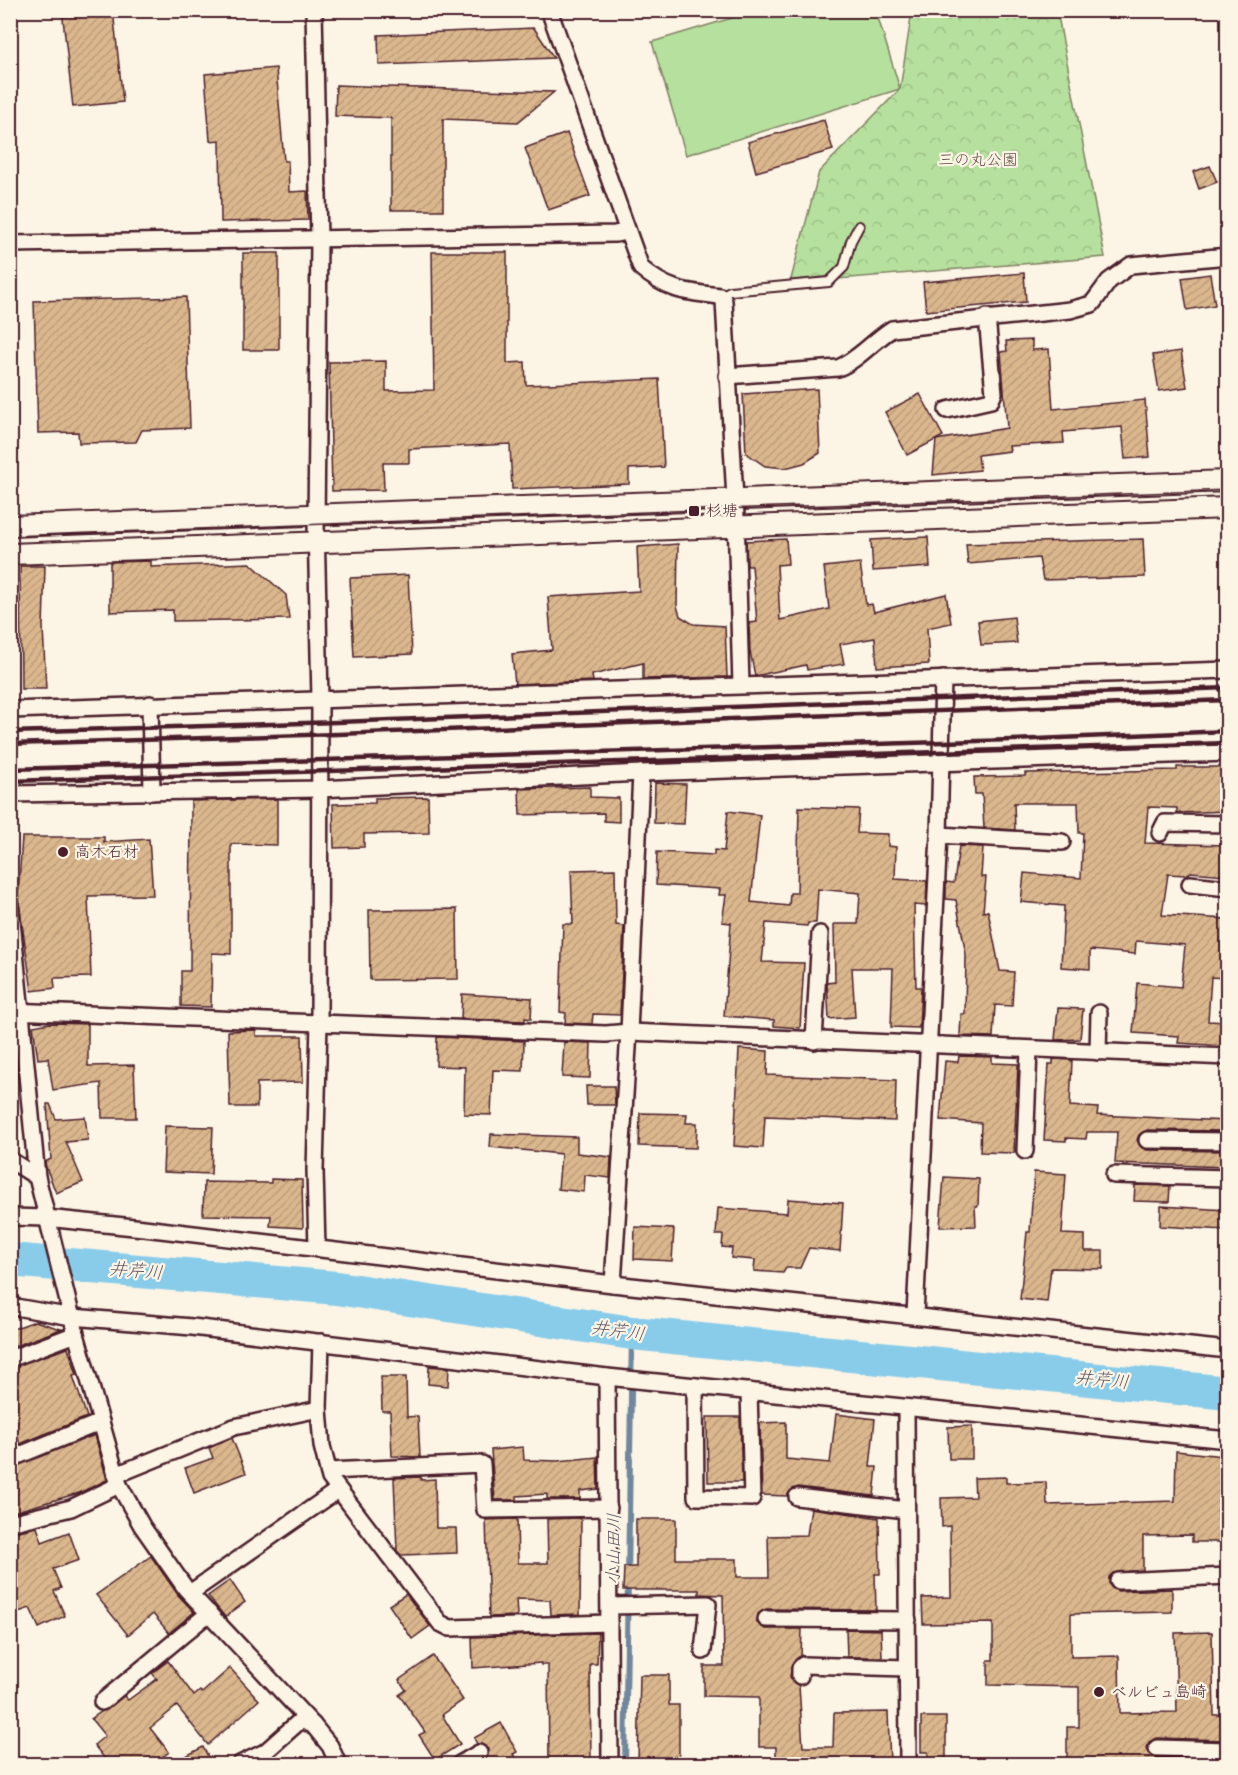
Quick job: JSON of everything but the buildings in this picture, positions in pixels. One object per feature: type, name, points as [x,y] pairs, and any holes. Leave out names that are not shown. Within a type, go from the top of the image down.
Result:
[{"type":"street","points":[[314,10],[319,240],[316,543],[320,699],[316,1249]]},
{"type":"street","points":[[549,10],[626,232],[641,268],[656,281],[676,291],[720,296],[725,306],[741,685]]},
{"type":"street","points":[[10,244],[319,240],[626,232]]},
{"type":"street","points":[[727,376],[838,368],[848,364],[879,337],[892,329],[987,317],[1070,310],[1092,304],[1109,281],[1131,265],[1227,256]]},
{"type":"street","points":[[947,410],[991,400],[994,393],[987,317]]},
{"type":"street","points":[[10,526],[1227,481]]},
{"type":"street","points":[[10,554],[1227,508]]},
{"type":"street","points":[[10,710],[1227,670]]},
{"type":"street","points":[[915,1315],[939,835],[943,679]]},
{"type":"street","points":[[150,704],[153,792]]},
{"type":"street","points":[[10,794],[319,789],[641,773],[1227,753]]},
{"type":"street","points":[[613,1284],[629,1032],[641,773]]},
{"type":"street","points":[[1160,833],[1165,823],[1227,824]]},
{"type":"street","points":[[939,835],[1062,843]]},
{"type":"street","points":[[1190,884],[1227,888]]},
{"type":"street","points":[[10,901],[15,1012],[37,1177],[76,1334],[117,1480],[142,1526],[190,1593],[313,1725],[330,1746],[338,1764]]},
{"type":"street","points":[[814,1041],[820,934]]},
{"type":"street","points":[[15,1012],[606,1034],[629,1032],[1227,1058]]},
{"type":"street","points":[[1098,1052],[1099,1013]]},
{"type":"street","points":[[1025,1151],[1029,1050]]},
{"type":"street","points":[[1147,1140],[1227,1141]]},
{"type":"street","points":[[10,1160],[37,1177]]},
{"type":"street","points":[[1114,1175],[1227,1178]]},
{"type":"street","points":[[10,1217],[48,1224],[316,1249],[613,1284],[1227,1350]]},
{"type":"street","points":[[10,1306],[71,1311],[607,1377],[1227,1440]]},
{"type":"street","points":[[10,1359],[76,1334]]},
{"type":"street","points":[[321,1342],[319,1409],[322,1446],[328,1471],[338,1490],[440,1623],[450,1628],[609,1623]]},
{"type":"street","points":[[607,1377],[610,1764]]},
{"type":"street","points":[[695,1386],[696,1497],[752,1498],[749,1391]]},
{"type":"street","points":[[906,1408],[908,1764]]},
{"type":"street","points":[[10,1523],[71,1508],[117,1480],[234,1428],[319,1409]]},
{"type":"street","points":[[10,1459],[101,1422]]},
{"type":"street","points":[[328,1471],[482,1464],[485,1510],[609,1508]]},
{"type":"street","points":[[190,1593],[338,1490]]},
{"type":"street","points":[[797,1497],[906,1510]]},
{"type":"street","points":[[1118,1581],[1227,1576]]},
{"type":"street","points":[[610,1606],[708,1604],[703,1651]]},
{"type":"street","points":[[102,1702],[209,1613]]},
{"type":"street","points":[[766,1619],[908,1620]]},
{"type":"street","points":[[800,1676],[800,1668],[803,1665],[907,1668]]},
{"type":"street","points":[[240,1764],[265,1752],[302,1720],[313,1725]]},
{"type":"street","points":[[1157,1748],[1227,1750]]},
{"type":"street","points":[[459,1764],[479,1753]]},
{"type":"lane","points":[[720,296],[730,291],[829,282],[844,267],[851,241],[859,226]]},
{"type":"green space","points":[[755,11],[876,11],[900,89],[686,155],[652,42]]},
{"type":"green space","name":"三の丸公園","points":[[912,11],[1057,11],[1105,257],[790,283],[819,172],[900,89]]},
{"type":"waterway","name":"井芹川","points":[[10,1260],[337,1288],[632,1333],[1228,1393]]},
{"type":"waterway","name":"小山田川","points":[[625,1764],[632,1333]]},
{"type":"tram line","points":[[10,536],[1228,490]]},
{"type":"railway","points":[[10,732],[338,722],[1228,688]]},
{"type":"railway","points":[[10,744],[338,734],[1228,700]]},
{"type":"railway","points":[[10,769],[1012,740],[1228,731]]},
{"type":"railway","points":[[10,781],[1228,743]]},
{"type":"place","name":"杉塘","points":[[694,511]]},
{"type":"place","name":"高木石材","points":[[63,852]]},
{"type":"place","name":"ベルビュ島崎","points":[[1099,1692]]}]
